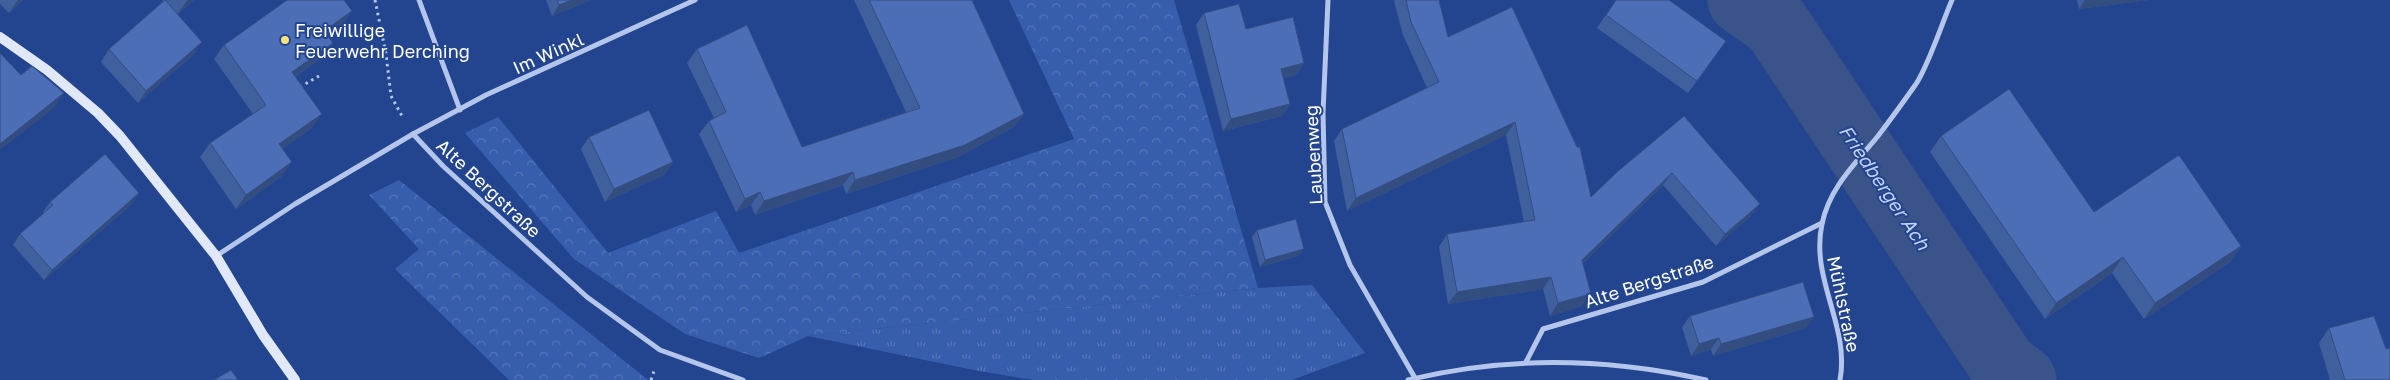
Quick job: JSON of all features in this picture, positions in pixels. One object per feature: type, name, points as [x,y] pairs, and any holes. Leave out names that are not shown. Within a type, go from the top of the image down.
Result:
[{"type":"street","points":[[419,0],[460,110]]},
{"type":"street","name":"Im Winkl","points":[[413,134],[460,110],[695,0]]},
{"type":"street","name":"Laubenweg","points":[[1328,0],[1323,113],[1325,202],[1350,265],[1415,378]]},
{"type":"street","name":"Mühlstraße","points":[[1840,380],[1843,364],[1840,336],[1822,278],[1819,251],[1822,223],[1835,190],[1918,81],[1952,0]]},
{"type":"street","points":[[0,37],[47,70],[98,113],[120,136],[216,256],[263,334],[295,380]]},
{"type":"street","name":"Alte Bergstraße","points":[[216,256],[295,204],[413,134],[443,166],[587,298],[660,350],[743,380]]},
{"type":"street","name":"Alte Bergstraße","points":[[1526,362],[1543,329],[1703,282],[1822,223]]},
{"type":"street","points":[[1408,380],[1485,366],[1526,362],[1607,364],[1706,380]]},
{"type":"path","points":[[375,0],[386,54],[391,96],[413,134]]},
{"type":"path","points":[[294,90],[319,76]]},
{"type":"green space","points":[[1009,0],[1174,0],[1258,288],[808,336],[759,358],[685,334],[574,259],[465,133],[498,117],[608,253],[716,211],[739,253],[1074,139]]},
{"type":"green space","points":[[399,180],[648,380],[509,380],[395,269],[419,249],[369,195]]},
{"type":"green space","points":[[1312,285],[1365,353],[1292,380],[1033,380],[979,371],[808,336],[1258,288]]},
{"type":"building","points":[[165,0],[202,42],[146,91],[109,49]]},
{"type":"building","points":[[287,0],[344,0],[352,11],[324,31],[333,43],[292,72],[322,114],[279,144],[292,162],[246,195],[210,143],[266,105],[224,45]]},
{"type":"building","points":[[557,0],[572,0],[559,5]]},
{"type":"building","points":[[869,0],[972,0],[1024,114],[965,145],[855,180],[853,172],[764,201],[760,192],[745,199],[709,121],[726,112],[697,49],[747,25],[802,147],[920,108]]},
{"type":"building","points":[[1406,0],[1439,0],[1448,37],[1512,7],[1577,147],[1580,147],[1591,197],[1617,172],[1684,116],[1760,204],[1725,234],[1672,173],[1582,260],[1591,294],[1558,303],[1551,277],[1457,292],[1447,234],[1535,220],[1515,122],[1356,198],[1342,129],[1439,82],[1411,22]]},
{"type":"building","points":[[1616,0],[1669,0],[1726,41],[1697,81],[1606,15]]},
{"type":"building","points":[[1239,4],[1246,29],[1293,17],[1304,63],[1281,69],[1290,104],[1231,119],[1204,13]]},
{"type":"building","points":[[0,53],[21,75],[32,66],[64,93],[0,144]]},
{"type":"building","points":[[2009,89],[2094,212],[2179,155],[2241,246],[2155,303],[2123,257],[2056,303],[1941,136]]},
{"type":"building","points":[[649,110],[673,162],[614,189],[589,137]]},
{"type":"building","points":[[105,154],[139,193],[52,270],[20,234],[53,205],[50,202]]},
{"type":"building","points":[[1296,219],[1304,249],[1265,260],[1257,230]]},
{"type":"building","points":[[1803,282],[1814,317],[1721,344],[1719,338],[1699,344],[1690,316]]},
{"type":"building","points":[[2374,316],[2386,349],[2390,348],[2390,380],[2345,380],[2329,328]]},
{"type":"building","points":[[231,370],[238,380],[214,380]]},
{"type":"waterway","name":"Friedberger Ach","points":[[1742,0],[1776,24],[2003,365],[2022,380]]},
{"type":"place","name":"Freiwillige Feuerwehr Derching","points":[[285,40]]}]
